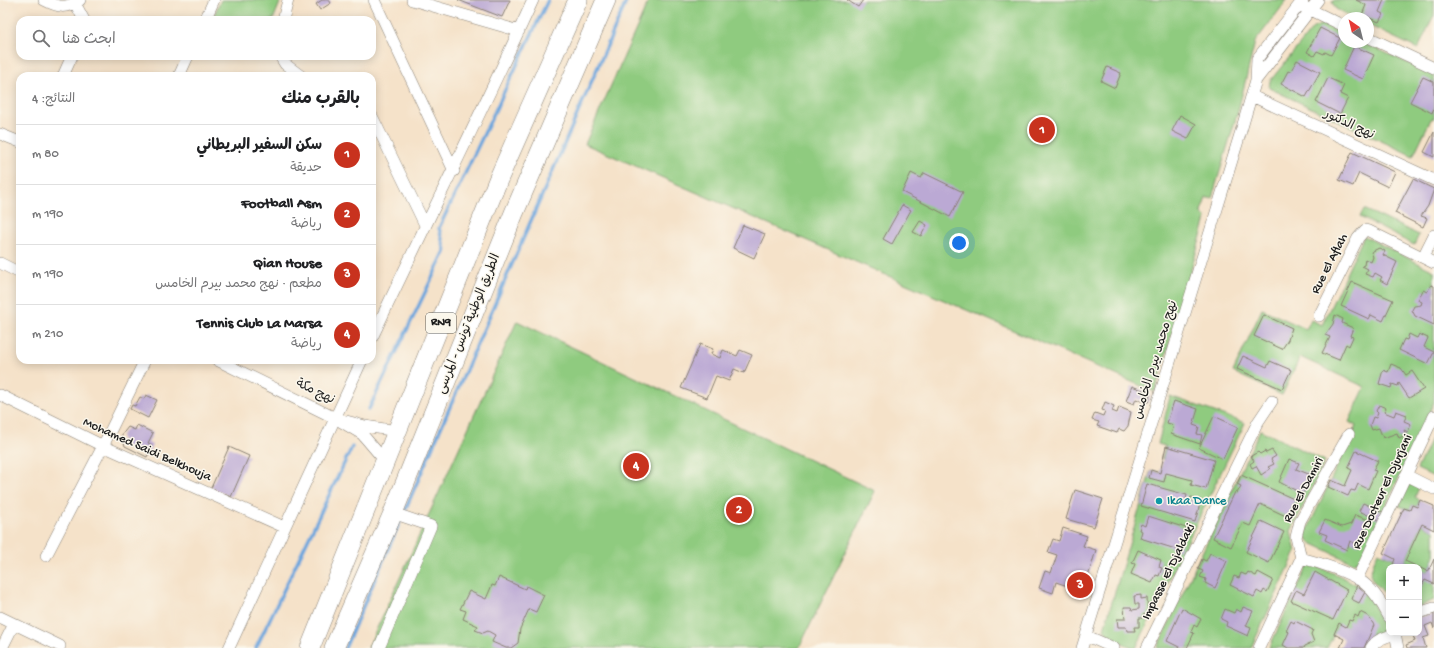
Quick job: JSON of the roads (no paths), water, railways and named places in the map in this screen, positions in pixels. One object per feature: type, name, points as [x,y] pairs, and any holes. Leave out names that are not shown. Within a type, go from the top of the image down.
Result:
[{"type":"highway","name":"الطريق الوطنية تونس - المرسى","points":[[311,643],[498,180],[578,0]]},
{"type":"highway","name":"الطريق الوطنية تونس - المرسى","points":[[334,648],[393,512],[514,213],[606,0]]},
{"type":"street","points":[[44,0],[56,7],[63,8],[77,1],[83,16]]},
{"type":"street","points":[[207,16],[214,0]]},
{"type":"street","points":[[284,16],[288,0]]},
{"type":"street","points":[[374,0],[454,171]]},
{"type":"street","points":[[412,0],[519,31]]},
{"type":"street","points":[[376,329],[425,225],[454,171],[533,0]]},
{"type":"street","points":[[1256,80],[1318,0]]},
{"type":"street","points":[[1256,80],[1257,60],[1302,2],[1310,10],[1338,23]]},
{"type":"street","points":[[1374,40],[1434,68]]},
{"type":"street","points":[[64,72],[70,60]]},
{"type":"street","points":[[181,72],[186,60]]},
{"type":"street","points":[[282,60],[285,64],[296,72]]},
{"type":"street","name":"نهج محمد بيرم الخامس","points":[[1082,648],[1087,636],[1256,80]]},
{"type":"street","name":"نهج الدكتور","points":[[1252,96],[1434,180]]},
{"type":"street","points":[[376,124],[425,225]]},
{"type":"street","points":[[0,134],[16,140]]},
{"type":"street","name":"Rue El Aflah","points":[[1319,316],[1358,238],[1365,230],[1434,262]]},
{"type":"street","points":[[1423,257],[1434,235]]},
{"type":"street","points":[[0,263],[16,271]]},
{"type":"street","points":[[46,556],[103,446],[143,364]]},
{"type":"street","name":"نهج مكة","points":[[225,364],[335,418]]},
{"type":"street","points":[[229,648],[360,364]]},
{"type":"street","name":"Mohamed Saidi Belkhouja","points":[[0,396],[103,446],[284,527]]},
{"type":"street","name":"Impasse El Djaldaki","points":[[1147,648],[1258,422],[1272,402]]},
{"type":"street","name":"Rue Docteur El Djurjani","points":[[1357,579],[1434,416]]},
{"type":"street","points":[[335,418],[365,426],[397,431]]},
{"type":"street","points":[[335,418],[362,434],[385,461]]},
{"type":"street","name":"Rue El Damiri","points":[[1301,558],[1296,537],[1300,521],[1349,434]]},
{"type":"street","points":[[1406,475],[1434,489]]},
{"type":"street","points":[[379,648],[432,526],[393,512]]},
{"type":"street","points":[[1259,648],[1301,558],[1320,563],[1365,583],[1376,596],[1386,612]]},
{"type":"street","points":[[1422,612],[1434,608]]},
{"type":"street","points":[[0,617],[60,646]]},
{"type":"street","points":[[2,648],[14,624]]},
{"type":"street","points":[[1087,636],[1114,648]]},
{"type":"street","points":[[1371,648],[1382,638],[1388,636]]},
{"type":"street","points":[[1395,636],[1398,648]]},
{"type":"waterway","points":[[369,409],[445,251],[439,228],[548,0]]},
{"type":"waterway","points":[[345,648],[627,0]]},
{"type":"waterway","points":[[256,648],[352,447]]},
{"type":"place","name":"سكن السفير البريطاني","points":[[1042,130]]},
{"type":"place","name":"Tennis Club La Marsa","points":[[636,466]]},
{"type":"place","name":"Ikaa Dance","points":[[1159,501]]},
{"type":"place","name":"Football Asm","points":[[739,510]]},
{"type":"place","name":"Qian House","points":[[1080,585]]}]
